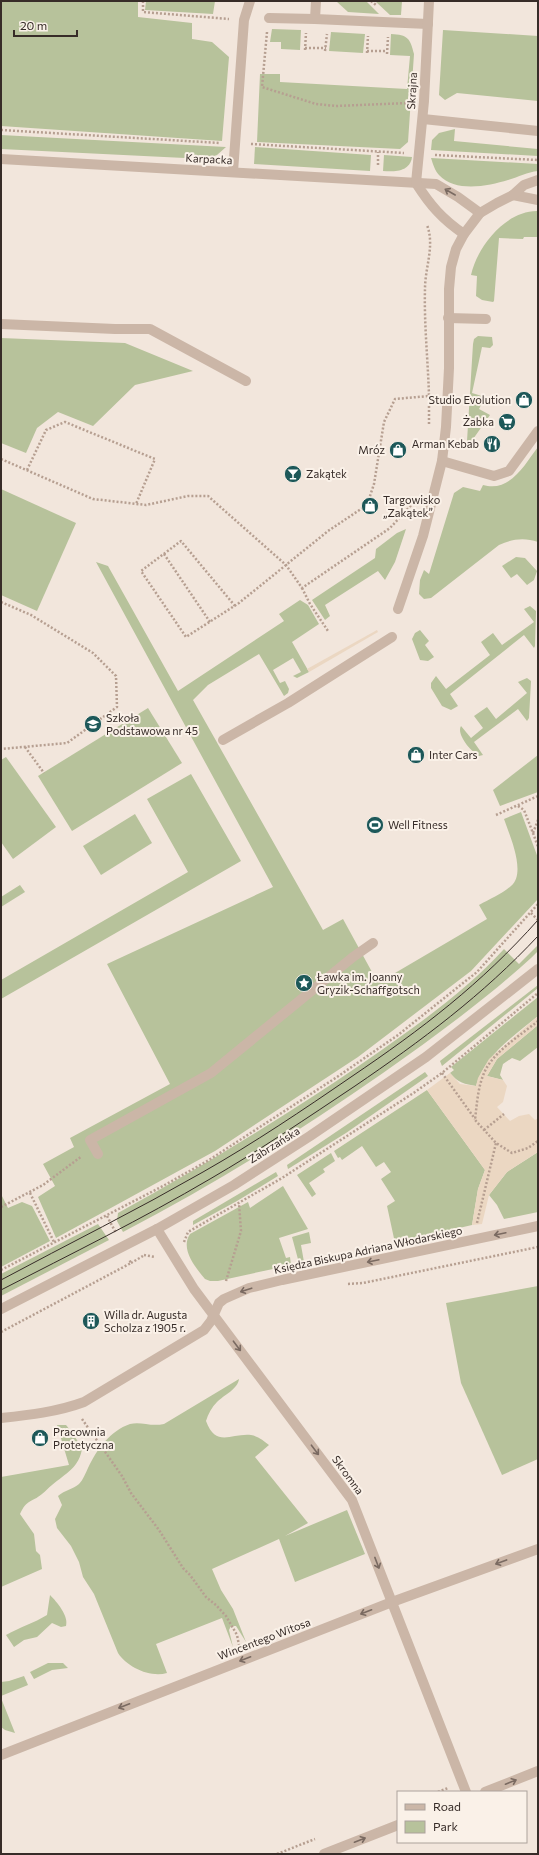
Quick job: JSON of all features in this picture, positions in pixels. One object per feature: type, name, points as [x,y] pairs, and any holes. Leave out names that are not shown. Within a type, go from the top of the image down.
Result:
[{"type":"street","points":[[234,172],[244,20],[250,1]]},
{"type":"street","points":[[315,19],[316,1]]},
{"type":"street","name":"Skrajna","points":[[416,183],[423,118],[429,1]]},
{"type":"street","points":[[269,18],[428,24]]},
{"type":"street","points":[[423,118],[538,131]]},
{"type":"street","name":"Karpacka","points":[[1,159],[436,184],[458,197],[480,214]]},
{"type":"street","points":[[398,608],[422,536],[442,461],[446,427],[448,318],[451,267],[456,249],[464,234],[480,214],[513,195],[524,185],[538,180]]},
{"type":"street","points":[[416,183],[431,206],[448,223],[464,234]]},
{"type":"street","points":[[513,195],[538,200]]},
{"type":"street","points":[[448,318],[486,320]]},
{"type":"street","points":[[1,324],[150,329],[246,381]]},
{"type":"street","points":[[442,461],[494,476],[509,471],[538,431]]},
{"type":"street","points":[[223,740],[288,703],[392,638]]},
{"type":"street","points":[[98,1154],[90,1140],[211,1073],[353,957],[373,943]]},
{"type":"street","name":"Zabrzańska","points":[[1,1309],[157,1229],[234,1184],[310,1136],[426,1057],[538,969]]},
{"type":"street","name":"Księdza Biskupa Adriana Włodarskiego","points":[[214,1315],[219,1303],[224,1299],[249,1288],[538,1226]]},
{"type":"street","name":"Skromna","points":[[157,1229],[194,1289],[352,1500],[466,1791]]},
{"type":"street","points":[[1,1418],[51,1412],[84,1402],[199,1334],[208,1326],[214,1315]]},
{"type":"street","name":"Wincentego Witosa","points":[[1,1755],[392,1602],[538,1549]]},
{"type":"street","points":[[488,1791],[538,1771]]},
{"type":"street","points":[[324,1854],[397,1826]]},
{"type":"path","points":[[143,1],[143,12],[244,20]]},
{"type":"path","points":[[269,18],[262,87],[316,104],[343,106],[424,101]]},
{"type":"path","points":[[305,48],[326,48]]},
{"type":"path","points":[[367,51],[387,51]]},
{"type":"path","points":[[1,130],[538,160]]},
{"type":"path","points":[[425,218],[430,233],[431,242],[425,289],[429,425]]},
{"type":"path","points":[[235,606],[181,542],[141,571],[186,637],[235,606],[328,531],[367,505],[374,484],[384,422],[395,399],[429,396]]},
{"type":"path","points":[[27,470],[46,430],[65,422],[155,459],[136,504]]},
{"type":"path","points":[[1,459],[93,499],[146,505],[188,496],[208,496],[286,565],[328,631]]},
{"type":"path","points":[[302,588],[390,528],[418,498],[416,505]]},
{"type":"path","points":[[164,554],[210,622]]},
{"type":"path","points":[[1,602],[31,615],[93,652],[116,676],[117,707],[67,743],[1,749]]},
{"type":"path","points":[[25,747],[44,773]]},
{"type":"path","points":[[496,815],[538,796]]},
{"type":"path","points":[[518,806],[524,810],[538,847]]},
{"type":"path","points":[[533,833],[538,820]]},
{"type":"path","points":[[1,1270],[128,1205],[208,1160],[338,1077],[398,1035],[477,972],[538,904]]},
{"type":"path","points":[[531,913],[538,920]]},
{"type":"path","points":[[184,1249],[184,1243],[188,1232],[239,1203],[347,1137],[442,1073],[538,993]]},
{"type":"path","points":[[475,1120],[480,1088],[490,1064],[497,1055],[538,1021]]},
{"type":"path","points":[[442,1073],[475,1120],[496,1144],[512,1153],[528,1148],[538,1141]]},
{"type":"path","points":[[484,1130],[504,1114]]},
{"type":"path","points":[[1,1206],[30,1193],[60,1174],[84,1155],[90,1140]]},
{"type":"path","points":[[476,1228],[496,1144]]},
{"type":"path","points":[[30,1193],[54,1242]]},
{"type":"path","points":[[226,1282],[241,1231],[239,1203]]},
{"type":"path","points":[[343,1284],[363,1283],[538,1247]]},
{"type":"path","points":[[80,1416],[122,1476],[131,1493],[152,1519],[171,1547],[183,1568],[206,1597],[226,1616],[237,1635],[240,1648]]},
{"type":"green space","points":[[1,1],[138,1],[138,17],[192,23],[192,39],[212,42],[229,57],[222,141],[1,126]]},
{"type":"green space","points":[[146,1],[215,1],[213,14],[145,10]]},
{"type":"green space","points":[[336,1],[366,1],[379,14],[348,12]]},
{"type":"green space","points":[[375,1],[402,1],[401,15],[390,15]]},
{"type":"green space","points":[[272,29],[301,30],[300,50],[281,49],[281,42],[270,42]]},
{"type":"green space","points":[[443,30],[538,36],[538,101],[457,93],[445,100],[439,95]]},
{"type":"green space","points":[[331,32],[365,34],[363,53],[329,51]]},
{"type":"green space","points":[[391,34],[401,35],[407,38],[411,44],[414,54],[408,142],[400,149],[257,142],[260,74],[280,74],[280,82],[407,89],[410,56],[390,55]]},
{"type":"green space","points":[[455,129],[454,141],[538,149],[538,156],[431,150],[432,140],[439,133]]},
{"type":"green space","points":[[1,135],[226,147],[217,155],[205,159],[1,149]]},
{"type":"green space","points":[[255,147],[371,155],[370,171],[254,164]]},
{"type":"green space","points":[[384,155],[412,157],[408,166],[401,170],[383,171]]},
{"type":"green space","points":[[431,158],[538,164],[538,171],[482,186],[463,186],[446,181],[439,175]]},
{"type":"green space","points":[[538,211],[538,237],[524,237],[523,239],[499,238],[494,301],[482,300],[476,296],[477,276],[471,275],[474,264],[486,242],[504,223],[526,212]]},
{"type":"green space","points":[[478,336],[492,337],[493,345],[490,348],[482,347],[472,393],[485,397],[479,409],[490,415],[471,442],[467,441],[473,344],[474,339]]},
{"type":"green space","points":[[1,338],[125,343],[193,371],[135,385],[93,426],[58,412],[37,428],[26,453],[1,443]]},
{"type":"green space","points":[[538,447],[538,542],[518,539],[499,545],[431,598],[424,599],[419,594],[420,580],[424,570],[429,574],[454,493],[463,487],[480,491],[483,485],[501,485],[509,481],[522,469]]},
{"type":"green space","points":[[1,489],[76,523],[37,611],[1,595]]},
{"type":"green space","points":[[406,529],[395,562],[385,580],[378,571],[325,605],[330,616],[325,620],[312,600],[375,558],[376,549],[397,533]]},
{"type":"green space","points":[[516,557],[525,558],[537,571],[534,580],[527,585],[517,574],[511,578],[502,566]]},
{"type":"green space","points":[[96,562],[108,566],[178,691],[284,621],[279,614],[300,600],[308,605],[319,624],[292,642],[309,672],[297,678],[293,676],[301,672],[293,658],[273,670],[280,683],[285,681],[289,689],[288,693],[284,696],[259,654],[208,685],[193,700],[323,930],[343,919],[378,983],[487,919],[479,905],[504,892],[515,880],[517,863],[513,843],[504,819],[521,812],[538,858],[538,899],[471,971],[358,1057],[215,1151],[56,1238],[38,1197],[55,1186],[43,1164],[74,1147],[70,1138],[170,1084],[107,964],[273,887]]},
{"type":"green space","points":[[530,606],[536,611],[534,648],[524,635],[450,694],[458,706],[451,710],[442,706],[431,688],[431,683],[436,676],[446,689],[490,655],[481,642],[493,633],[502,645],[534,622],[524,609]]},
{"type":"green space","points":[[420,630],[429,641],[425,645],[434,657],[428,661],[420,660],[412,639],[415,633]]},
{"type":"green space","points":[[527,678],[531,681],[529,718],[527,721],[518,709],[474,742],[483,755],[479,756],[468,747],[462,738],[460,729],[461,726],[471,738],[483,728],[474,716],[487,707],[496,719],[527,693],[518,682]]},
{"type":"green space","points":[[148,708],[182,763],[72,831],[38,776]]},
{"type":"green space","points":[[538,755],[538,792],[500,806],[493,790]]},
{"type":"green space","points":[[6,757],[56,827],[13,859],[1,842],[1,760]]},
{"type":"green space","points":[[191,774],[241,861],[1,999],[1,980],[188,872],[147,799]]},
{"type":"green space","points":[[135,814],[152,843],[101,875],[83,846]]},
{"type":"green space","points":[[20,885],[25,892],[1,907],[1,897]]},
{"type":"green space","points":[[538,945],[538,951],[496,989],[383,1073],[256,1157],[123,1232],[117,1221],[118,1213],[181,1178],[242,1141],[363,1063],[455,996],[504,949],[519,964]]},
{"type":"green space","points":[[538,985],[538,988],[442,1066],[440,1061]]},
{"type":"green space","points":[[538,997],[538,1016],[510,1038],[493,1055],[486,1064],[476,1086],[468,1085],[456,1079],[450,1073],[454,1070],[451,1067]]},
{"type":"green space","points":[[538,1025],[538,1047],[520,1061],[512,1058],[503,1064],[500,1075],[503,1080],[487,1076],[497,1059]]},
{"type":"green space","points":[[425,1072],[428,1076],[346,1133],[288,1169],[287,1165]]},
{"type":"green space","points":[[427,1090],[485,1170],[478,1189],[472,1225],[395,1243],[387,1206],[395,1201],[381,1179],[391,1172],[384,1162],[376,1167],[362,1146],[342,1160],[340,1157],[338,1158],[334,1151]]},
{"type":"green space","points":[[538,1152],[538,1212],[504,1219],[497,1205],[489,1195],[507,1172]]},
{"type":"green space","points":[[331,1153],[335,1161],[323,1169],[325,1172],[309,1183],[316,1194],[312,1197],[297,1175]]},
{"type":"green space","points":[[276,1172],[278,1176],[193,1225],[193,1221]]},
{"type":"green space","points":[[283,1186],[308,1229],[279,1238],[286,1258],[290,1257],[291,1265],[218,1281],[210,1281],[205,1279],[193,1263],[188,1252],[187,1240],[190,1234],[248,1202],[250,1208]]},
{"type":"green space","points":[[1,1194],[8,1208],[22,1202],[32,1206],[50,1241],[1,1267]]},
{"type":"green space","points":[[98,1224],[109,1240],[1,1296],[1,1274]]},
{"type":"green space","points":[[309,1232],[311,1243],[301,1245],[304,1262],[299,1263],[292,1237]]},
{"type":"green space","points":[[538,1286],[538,1459],[502,1475],[461,1383],[446,1303]]},
{"type":"green space","points":[[239,1379],[236,1386],[213,1406],[206,1421],[214,1434],[219,1437],[251,1435],[263,1440],[269,1445],[255,1457],[308,1523],[285,1536],[347,1510],[365,1554],[295,1582],[279,1539],[212,1569],[221,1590],[233,1609],[246,1642],[236,1626],[231,1626],[229,1630],[233,1647],[222,1618],[156,1644],[167,1673],[146,1673],[127,1663],[118,1653],[94,1594],[83,1577],[79,1562],[71,1546],[57,1528],[55,1519],[62,1505],[58,1496],[79,1484],[100,1448],[116,1431],[134,1423],[154,1425],[164,1424]]},
{"type":"green space","points":[[57,1425],[66,1425],[82,1448],[81,1455],[71,1470],[38,1497],[27,1503],[20,1514],[34,1534],[36,1551],[40,1555],[42,1569],[1,1587],[1,1477],[69,1465]]},
{"type":"green space","points":[[50,1595],[59,1605],[64,1614],[66,1618],[66,1626],[61,1627],[52,1623],[37,1637],[24,1640],[14,1647],[6,1635],[47,1615]]},
{"type":"green space","points":[[48,1663],[63,1663],[68,1668],[52,1670],[34,1679],[30,1672]]},
{"type":"green space","points":[[24,1676],[28,1685],[1,1696],[1,1682]]},
{"type":"green space","points":[[1,1698],[15,1733],[1,1727]]},
{"type":"shaded area","points":[[377,630],[378,632],[309,672],[307,669]]},
{"type":"shaded area","points":[[538,1016],[538,1025],[497,1059],[487,1076],[503,1080],[507,1086],[503,1102],[497,1107],[510,1121],[519,1116],[529,1114],[535,1120],[538,1118],[538,1152],[507,1172],[489,1195],[482,1224],[472,1225],[478,1189],[485,1170],[427,1090],[450,1073],[460,1084],[476,1086],[478,1078],[489,1059]]},
{"type":"tram line","points":[[1,1280],[203,1172],[260,1138],[315,1102],[402,1041],[450,1004],[495,965],[538,920]]},
{"type":"tram line","points":[[1,1290],[184,1194],[247,1157],[301,1122],[380,1069],[451,1016],[517,958],[538,936]]},
{"type":"place","name":"Studio Evolution","points":[[524,400]]},
{"type":"place","name":"Żabka","points":[[507,422]]},
{"type":"place","name":"Arman Kebab","points":[[492,444]]},
{"type":"place","name":"Mróz","points":[[398,450]]},
{"type":"place","name":"Zakątek","points":[[293,474]]},
{"type":"place","name":"Targowisko „Zakątek”","points":[[370,506]]},
{"type":"place","name":"Szkoła Podstawowa nr 45","points":[[93,724]]},
{"type":"place","name":"Inter Cars","points":[[416,755]]},
{"type":"place","name":"Well Fitness","points":[[375,825]]},
{"type":"place","name":"Ławka im. Joanny Gryzik-Schaffgotsch","points":[[304,983]]},
{"type":"place","name":"Willa dr. Augusta Scholza z 1905 r.","points":[[91,1321]]},
{"type":"place","name":"Pracownia Protetyczna","points":[[40,1438]]}]
